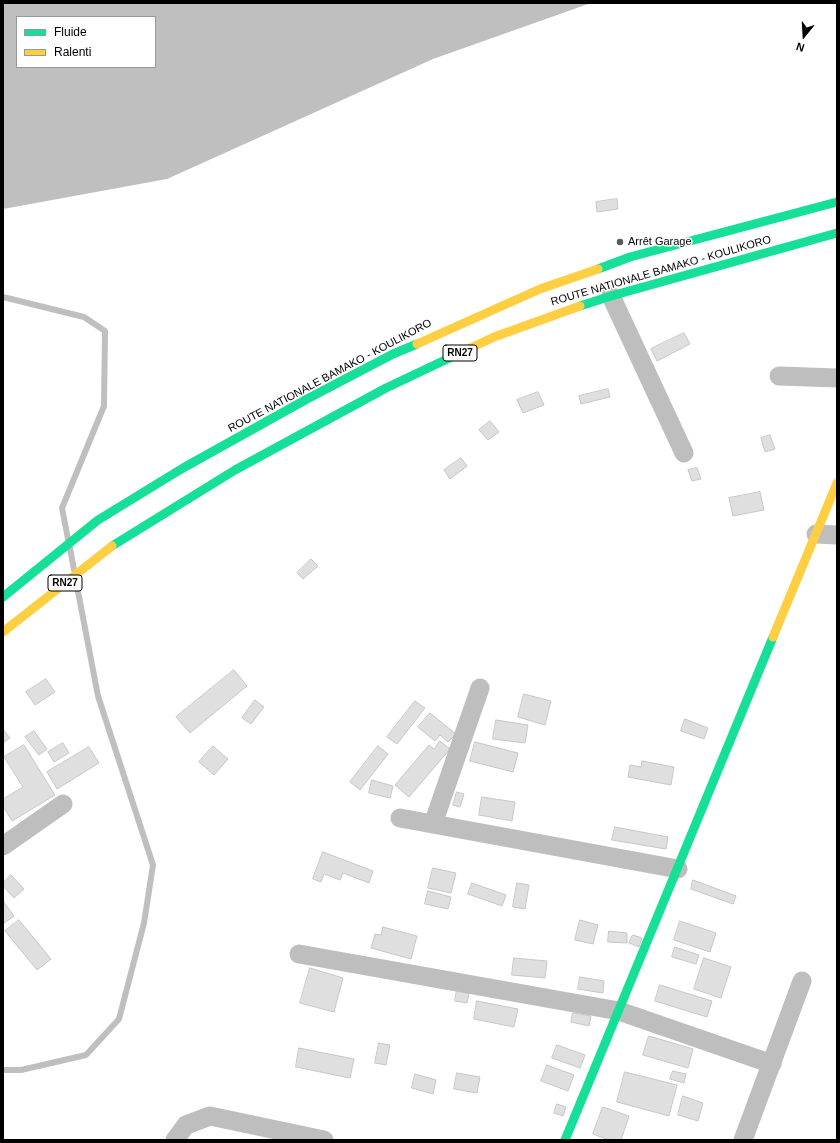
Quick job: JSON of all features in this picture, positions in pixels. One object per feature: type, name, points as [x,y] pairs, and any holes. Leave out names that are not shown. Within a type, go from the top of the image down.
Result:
[{"type":"main road","name":"ROUTE NATIONALE BAMAKO - KOULIKORO","points":[[3,597],[98,520],[183,468],[307,399],[440,332],[540,289],[630,257],[837,202]]},
{"type":"main road","name":"ROUTE NATIONALE BAMAKO - KOULIKORO","points":[[3,632],[114,545],[187,498],[235,470],[386,388],[494,337],[559,313],[611,296],[837,233]]},
{"type":"main road","points":[[566,1140],[837,483]]},
{"type":"street","points":[[611,296],[684,453]]},
{"type":"street","points":[[779,376],[837,378]]},
{"type":"street","points":[[816,534],[837,535]]},
{"type":"street","points":[[433,824],[480,688]]},
{"type":"street","points":[[3,846],[63,804]]},
{"type":"street","points":[[400,818],[678,869]]},
{"type":"street","points":[[299,954],[619,1011],[772,1064]]},
{"type":"street","points":[[743,1140],[802,981]]},
{"type":"street","points":[[175,1140],[186,1125],[210,1116],[324,1140]]},
{"type":"shaded area","points":[[3,3],[591,3],[433,59],[167,179],[3,209]]},
{"type":"building","points":[[617,199],[618,209],[597,212],[596,202]]},
{"type":"building","points":[[684,333],[690,344],[657,361],[651,349]]},
{"type":"building","points":[[608,389],[610,397],[581,404],[579,396]]},
{"type":"building","points":[[538,392],[544,405],[523,413],[517,400]]},
{"type":"building","points":[[490,421],[499,432],[488,440],[479,430]]},
{"type":"building","points":[[770,435],[775,449],[765,452],[761,438]]},
{"type":"building","points":[[461,458],[467,466],[450,479],[444,470]]},
{"type":"building","points":[[697,468],[701,479],[692,481],[688,470]]},
{"type":"building","points":[[760,492],[764,510],[733,516],[729,498]]},
{"type":"building","points":[[311,559],[318,566],[303,579],[297,573]]},
{"type":"building","points":[[234,670],[247,686],[190,733],[176,717]]},
{"type":"building","points":[[46,679],[55,692],[35,705],[26,692]]},
{"type":"building","points":[[524,694],[551,701],[545,725],[518,717]]},
{"type":"building","points":[[255,700],[264,707],[251,724],[242,718]]},
{"type":"building","points":[[415,701],[425,708],[397,744],[387,737]]},
{"type":"building","points":[[430,713],[456,734],[448,742],[440,735],[435,741],[418,727]]},
{"type":"building","points":[[685,719],[708,728],[704,739],[681,731]]},
{"type":"building","points":[[496,720],[528,725],[525,743],[493,739]]},
{"type":"building","points":[[3,729],[10,738],[3,743]]},
{"type":"building","points":[[34,731],[47,749],[39,755],[25,737]]},
{"type":"building","points":[[440,741],[450,749],[409,797],[395,785],[429,745],[434,749]]},
{"type":"building","points":[[475,742],[518,753],[513,772],[470,761]]},
{"type":"building","points":[[63,743],[69,753],[54,762],[48,752]]},
{"type":"building","points":[[24,745],[55,795],[12,821],[3,806],[3,799],[23,787],[4,757]]},
{"type":"building","points":[[213,746],[228,759],[214,775],[199,762]]},
{"type":"building","points":[[378,746],[388,754],[360,790],[350,782]]},
{"type":"building","points":[[89,747],[99,763],[57,789],[47,772]]},
{"type":"building","points":[[642,761],[674,767],[671,785],[628,777],[630,765],[641,767]]},
{"type":"building","points":[[372,780],[393,786],[390,798],[369,793]]},
{"type":"building","points":[[457,792],[464,794],[460,807],[453,805]]},
{"type":"building","points":[[482,797],[515,802],[512,821],[479,815]]},
{"type":"building","points":[[615,827],[668,837],[666,849],[612,840]]},
{"type":"building","points":[[323,852],[373,871],[369,883],[343,873],[340,880],[324,874],[321,882],[313,879]]},
{"type":"building","points":[[433,868],[456,873],[451,893],[428,888]]},
{"type":"building","points":[[11,875],[24,889],[14,898],[3,886],[3,883]]},
{"type":"building","points":[[693,880],[736,896],[733,904],[691,889]]},
{"type":"building","points":[[472,883],[506,895],[502,906],[468,894]]},
{"type":"building","points":[[517,883],[529,885],[525,909],[513,907]]},
{"type":"building","points":[[428,891],[451,897],[448,909],[425,904]]},
{"type":"building","points":[[3,901],[14,916],[3,924]]},
{"type":"building","points":[[19,920],[51,959],[37,970],[5,931]]},
{"type":"building","points":[[580,920],[598,925],[593,944],[575,940]]},
{"type":"building","points":[[680,921],[716,933],[710,952],[674,940]]},
{"type":"building","points":[[383,927],[417,936],[411,959],[371,948],[375,934],[381,935]]},
{"type":"building","points":[[609,931],[627,933],[627,943],[608,942]]},
{"type":"building","points":[[633,935],[642,938],[639,947],[629,943]]},
{"type":"building","points":[[675,947],[699,955],[696,964],[672,957]]},
{"type":"building","points":[[514,958],[547,961],[545,978],[512,975]]},
{"type":"building","points":[[704,958],[731,967],[721,998],[694,989]]},
{"type":"building","points":[[310,968],[343,978],[334,1012],[300,1003]]},
{"type":"building","points":[[580,977],[604,981],[603,993],[578,989]]},
{"type":"building","points":[[660,985],[712,1001],[707,1017],[655,1001]]},
{"type":"building","points":[[457,990],[469,993],[467,1003],[455,1001]]},
{"type":"building","points":[[477,1001],[518,1009],[514,1027],[474,1019]]},
{"type":"building","points":[[573,1013],[591,1016],[589,1026],[571,1022]]},
{"type":"building","points":[[649,1036],[693,1049],[688,1068],[643,1055]]},
{"type":"building","points":[[379,1043],[390,1045],[386,1065],[375,1063]]},
{"type":"building","points":[[557,1045],[585,1055],[580,1068],[552,1058]]},
{"type":"building","points":[[299,1048],[354,1059],[350,1078],[296,1067]]},
{"type":"building","points":[[547,1065],[574,1075],[568,1091],[541,1081]]},
{"type":"building","points":[[673,1071],[686,1074],[684,1083],[670,1079]]},
{"type":"building","points":[[625,1072],[677,1085],[669,1116],[617,1102]]},
{"type":"building","points":[[457,1073],[480,1077],[477,1093],[454,1089]]},
{"type":"building","points":[[415,1074],[436,1080],[433,1094],[412,1088]]},
{"type":"building","points":[[683,1096],[703,1103],[698,1121],[678,1115]]},
{"type":"building","points":[[557,1104],[566,1107],[563,1116],[554,1113]]},
{"type":"building","points":[[603,1107],[629,1116],[621,1140],[609,1140],[593,1134]]},
{"type":"waterway","points":[[3,297],[84,317],[105,331],[104,406],[62,508],[68,539]]},
{"type":"waterway","points":[[70,548],[74,570]]},
{"type":"waterway","points":[[3,1070],[21,1070],[86,1055],[119,1019],[144,923],[153,865],[98,696],[76,581]]},
{"type":"traffic: fast","points":[[598,269],[630,257],[837,202]]},
{"type":"traffic: fast","points":[[580,306],[837,233]]},
{"type":"traffic: fast","points":[[3,597],[98,520],[183,468],[307,399],[393,354],[417,344]]},
{"type":"traffic: fast","points":[[112,546],[235,470],[386,388],[462,352]]},
{"type":"traffic: fast","points":[[565,1140],[773,637]]},
{"type":"traffic: slow","points":[[417,344],[540,289],[598,269]]},
{"type":"traffic: slow","points":[[462,352],[494,337],[580,306]]},
{"type":"traffic: slow","points":[[773,637],[837,483]]},
{"type":"traffic: slow","points":[[3,632],[112,546]]},
{"type":"place","name":"Arrêt Garage","points":[[620,242]]}]
